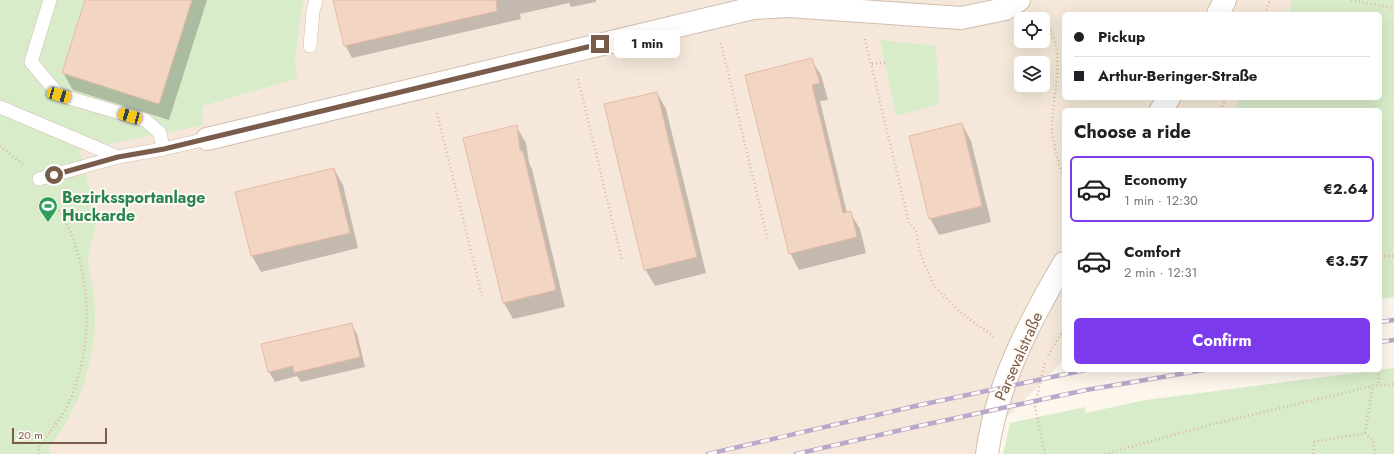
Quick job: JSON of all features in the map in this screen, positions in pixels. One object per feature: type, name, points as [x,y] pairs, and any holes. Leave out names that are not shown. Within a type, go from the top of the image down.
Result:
[{"type":"street","points":[[206,139],[715,17],[753,4],[962,18],[1005,8],[1019,0]]},
{"type":"street","points":[[1219,12],[1225,0]]},
{"type":"street","name":"Parsevalstraße","points":[[987,454],[990,429],[998,399],[1011,365],[1033,319],[1062,267]]},
{"type":"lane","points":[[50,0],[31,62],[59,95],[144,120],[160,133],[164,149]]},
{"type":"lane","points":[[310,46],[313,10],[316,0]]},
{"type":"lane","points":[[0,107],[118,157]]},
{"type":"lane","points":[[39,180],[118,157],[164,149],[206,139]]},
{"type":"path","points":[[1266,12],[1270,0]]},
{"type":"path","points":[[1351,0],[1394,8]]},
{"type":"path","points":[[858,11],[872,64],[909,223],[916,230],[920,253],[934,286],[959,311],[992,336],[1018,352]]},
{"type":"path","points":[[715,17],[768,241]]},
{"type":"path","points":[[1050,30],[1057,47],[1058,71],[1051,125],[1059,166],[1062,173]]},
{"type":"path","points":[[572,51],[622,261]]},
{"type":"path","points":[[872,64],[885,63]]},
{"type":"path","points":[[430,85],[482,296]]},
{"type":"path","points":[[0,146],[34,172],[52,198],[72,236],[86,292],[86,334],[78,376],[68,404],[38,448],[40,454]]},
{"type":"path","points":[[1382,256],[1394,256]]},
{"type":"path","points":[[1045,454],[1035,407],[1046,359],[1062,333]]},
{"type":"path","points":[[1378,372],[1379,385]]},
{"type":"path","points":[[1105,454],[1213,424],[1373,386],[1394,384]]},
{"type":"path","points":[[1365,433],[1373,386]]},
{"type":"path","points":[[1312,454],[1314,442],[1365,433]]},
{"type":"path","points":[[1365,433],[1373,440],[1375,454]]},
{"type":"shaded area","points":[[0,0],[1292,0],[1289,12],[1062,12],[1062,100],[1239,100],[1235,108],[1062,108],[1062,362],[990,434],[994,454],[0,454]]},
{"type":"green space","name":"Bezirkssportanlage Huckarde","points":[[0,0],[303,0],[295,61],[298,78],[203,106],[203,125],[79,150],[96,219],[96,226],[88,262],[94,302],[94,334],[92,352],[83,386],[68,418],[49,448],[50,454],[0,454]]},
{"type":"green space","points":[[1292,0],[1394,0],[1394,297],[1382,299],[1382,108],[1235,108],[1239,100],[1382,100],[1382,12],[1289,12]]},
{"type":"green space","points":[[880,40],[936,46],[939,104],[896,116]]},
{"type":"green space","points":[[1394,368],[1394,454],[1003,454],[1010,423],[1085,407],[1085,413],[1146,400],[1363,372],[1382,372],[1382,370]]},
{"type":"building","points":[[85,0],[192,0],[159,104],[62,73]]},
{"type":"building","points":[[333,0],[496,0],[497,11],[344,46]]},
{"type":"building","points":[[812,58],[820,83],[812,85],[843,213],[851,211],[857,237],[789,254],[745,75]]},
{"type":"building","points":[[657,92],[697,257],[644,270],[604,104]]},
{"type":"building","points":[[962,123],[982,206],[929,219],[909,136]]},
{"type":"building","points":[[517,125],[520,150],[523,152],[556,290],[503,303],[463,138]]},
{"type":"building","points":[[334,168],[350,233],[251,256],[235,192]]},
{"type":"building","points":[[352,323],[360,357],[294,373],[293,366],[268,372],[261,344]]},
{"type":"railway","points":[[1382,322],[1394,320]]},
{"type":"railway","points":[[1382,342],[1394,340]]},
{"type":"railway","points":[[708,454],[920,405],[1076,372]]},
{"type":"railway","points":[[796,454],[1086,390],[1192,372]]},
{"type":"place","name":"Bezirkssportanlage Huckarde","points":[[48,223]]},
{"type":"route","points":[[54,175],[118,157],[164,149],[600,44]]}]
